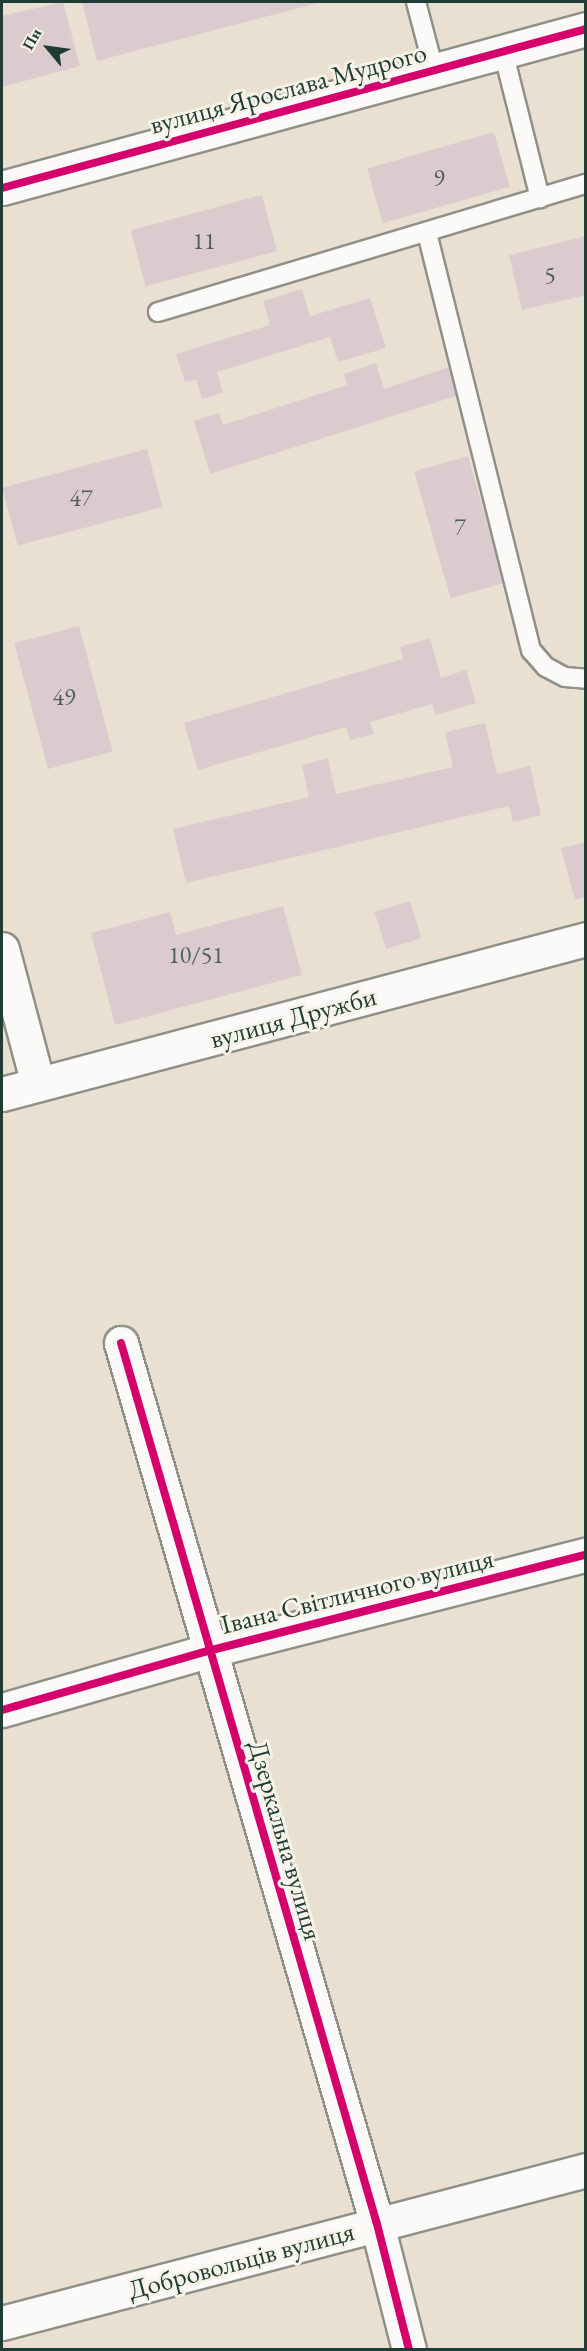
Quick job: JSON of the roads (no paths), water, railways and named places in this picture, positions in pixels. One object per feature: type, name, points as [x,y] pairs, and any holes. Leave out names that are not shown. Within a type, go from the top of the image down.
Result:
[{"type":"street","name":"вулиця Ярослава Мудрого","points":[[2,188],[585,29]]},
{"type":"street","name":"вулиця Дружби","points":[[2,1094],[585,939]]},
{"type":"street","points":[[2,949],[38,1084]]},
{"type":"street","name":"Дзеркальна вулиця","points":[[121,1343],[208,1651],[378,2224],[409,2349]]},
{"type":"street","name":"Івана Світличного вулиця","points":[[2,1710],[208,1651],[585,1555]]},
{"type":"street","name":"Добровольців вулиця","points":[[2,2323],[585,2170]]},
{"type":"lane","points":[[416,2],[434,70]]},
{"type":"lane","points":[[503,51],[540,198]]},
{"type":"lane","points":[[158,312],[585,184]]},
{"type":"lane","points":[[427,233],[531,651],[546,667],[566,677],[585,679]]}]
